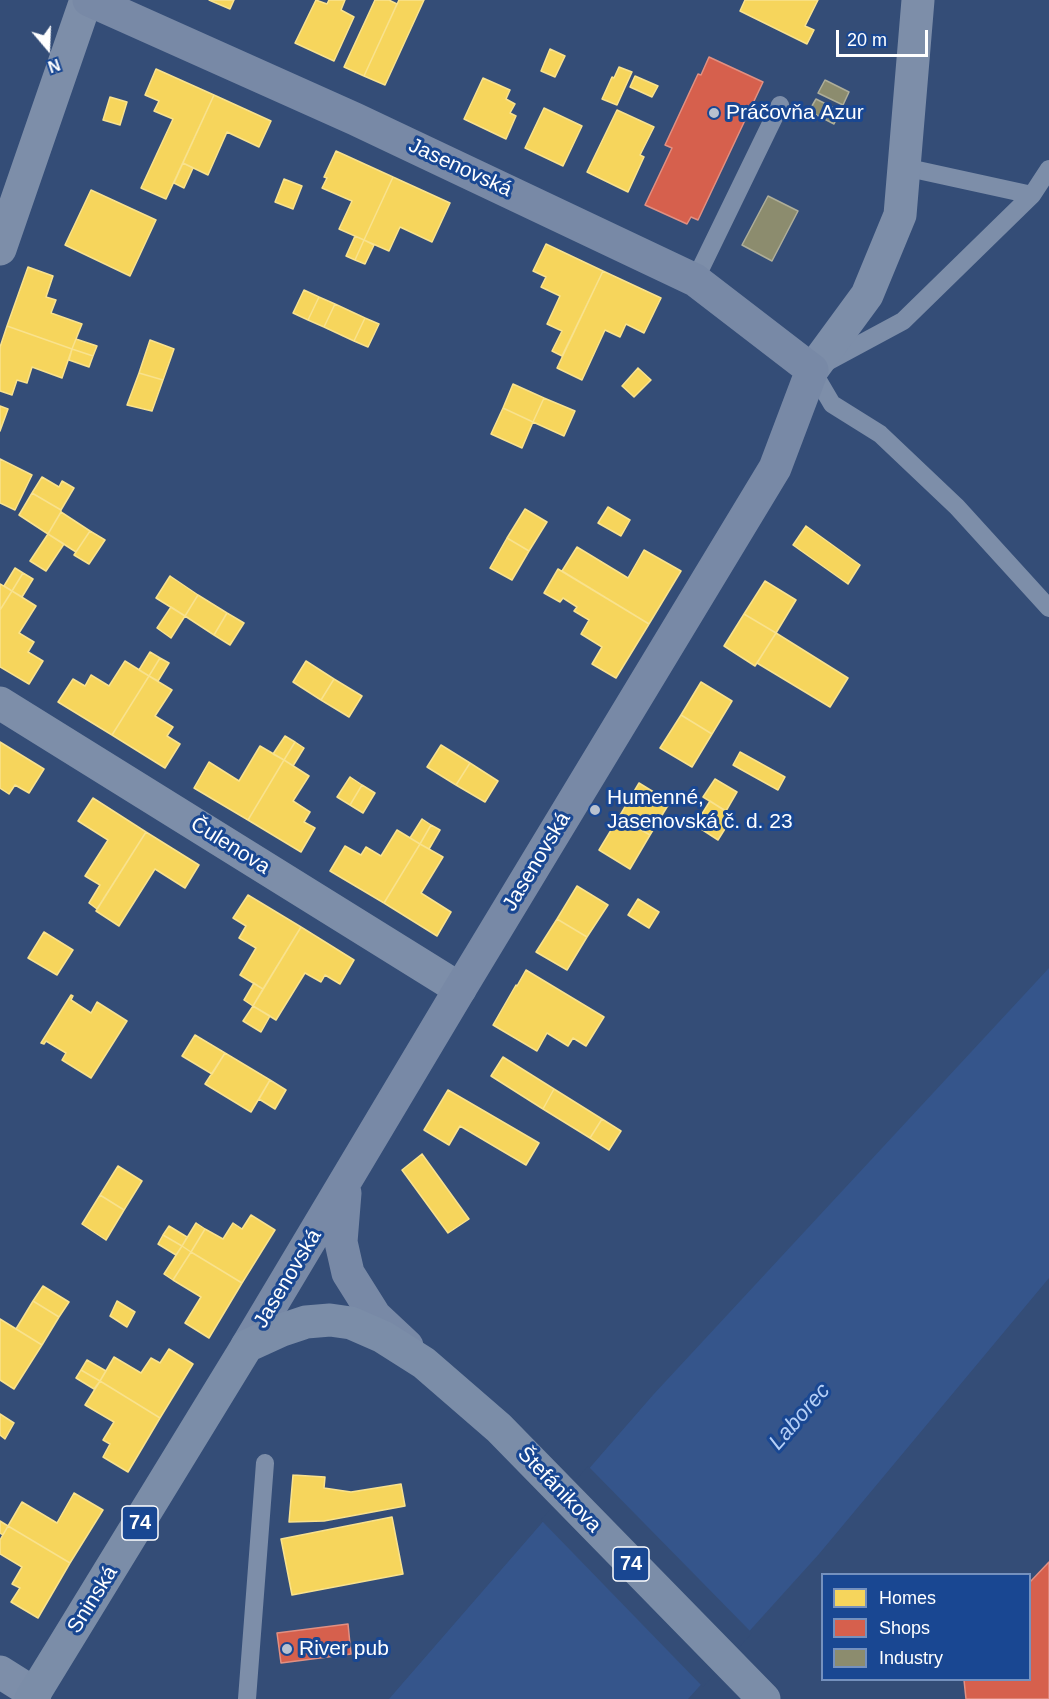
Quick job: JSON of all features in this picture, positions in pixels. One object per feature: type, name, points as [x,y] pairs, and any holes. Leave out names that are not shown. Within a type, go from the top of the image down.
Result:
[{"type":"main road","name":"74","points":[[248,1346],[282,1329],[306,1322],[330,1320],[351,1323],[383,1337],[424,1363]]},
{"type":"main road","name":"Sninská","points":[[33,1696],[248,1346]]},
{"type":"main road","name":"Štefánikova","points":[[424,1363],[499,1428],[764,1699]]},
{"type":"street","points":[[0,249],[87,0]]},
{"type":"street","name":"Jasenovská","points":[[87,0],[355,119],[695,280],[812,370]]},
{"type":"street","name":"Jasenovská","points":[[248,1346],[460,989],[775,468],[812,370],[867,295],[900,215],[918,0]]},
{"type":"street","name":"Čulenova","points":[[0,703],[460,989]]},
{"type":"street","points":[[346,1182],[340,1231],[348,1274],[375,1316],[424,1363]]},
{"type":"street","points":[[0,1672],[33,1696]]},
{"type":"lane","points":[[695,280],[780,105]]},
{"type":"lane","points":[[904,167],[1032,195]]},
{"type":"lane","points":[[1049,169],[1032,195],[903,321],[812,370],[832,404],[880,434],[957,507],[1049,608]]},
{"type":"lane","points":[[247,1699],[265,1463]]},
{"type":"water","name":"Laborec","points":[[1049,968],[1049,1278],[819,1554],[688,1699],[389,1699],[653,1395]]},
{"type":"pier","points":[[588,1466],[752,1633],[703,1687],[541,1520]]},
{"type":"building: Homes","points":[[209,0],[234,0],[230,9]]},
{"type":"building: Homes","points":[[316,0],[327,4],[329,0],[345,0],[341,10],[354,17],[334,61],[295,43]]},
{"type":"building: Homes","points":[[375,0],[389,0],[397,4],[364,76],[344,67]]},
{"type":"building: Homes","points":[[399,0],[424,0],[385,85],[364,76]]},
{"type":"building: Homes","points":[[745,0],[818,0],[805,26],[814,30],[807,44],[740,11]]},
{"type":"building: Homes","points":[[550,49],[565,56],[555,77],[541,71]]},
{"type":"building: Homes","points":[[619,67],[632,72],[617,105],[602,99]]},
{"type":"building: Homes","points":[[156,69],[214,95],[166,199],[141,188],[173,119],[154,111],[159,101],[145,95]]},
{"type":"building: Homes","points":[[635,76],[658,86],[652,97],[630,87]]},
{"type":"building: Homes","points":[[483,78],[510,90],[506,99],[515,104],[510,113],[516,116],[506,139],[464,119]]},
{"type":"building: Homes","points":[[214,95],[271,121],[259,147],[227,132],[208,175],[183,163]]},
{"type":"building: Homes","points":[[110,97],[127,102],[120,125],[103,120]]},
{"type":"building: Homes","points":[[544,108],[582,126],[563,166],[525,148]]},
{"type":"building: Homes","points":[[617,110],[654,127],[640,155],[644,157],[628,192],[587,172]]},
{"type":"building: Homes","points":[[336,151],[393,177],[364,240],[339,229],[352,201],[322,188],[327,178],[324,177]]},
{"type":"building: Homes","points":[[183,163],[193,168],[184,188],[174,183]]},
{"type":"building: Homes","points":[[393,177],[450,203],[432,242],[400,227],[389,251],[364,240]]},
{"type":"building: Homes","points":[[284,179],[302,186],[293,209],[275,202]]},
{"type":"building: Homes","points":[[91,190],[156,220],[130,276],[65,245]]},
{"type":"building: Homes","points":[[355,236],[364,240],[355,260],[346,256]]},
{"type":"building: Homes","points":[[364,240],[374,245],[365,264],[355,260]]},
{"type":"building: Homes","points":[[546,244],[603,271],[562,356],[552,351],[562,331],[547,324],[560,296],[541,287],[546,277],[533,271]]},
{"type":"building: Homes","points":[[28,267],[53,276],[46,297],[56,300],[51,313],[82,324],[72,349],[7,326]]},
{"type":"building: Homes","points":[[603,271],[661,298],[644,333],[626,324],[620,337],[605,330],[582,380],[557,368]]},
{"type":"building: Homes","points":[[304,290],[319,297],[308,320],[293,313]]},
{"type":"building: Homes","points":[[319,297],[335,304],[324,327],[308,320]]},
{"type":"building: Homes","points":[[335,304],[365,318],[354,341],[324,327]]},
{"type":"building: Homes","points":[[365,318],[379,324],[368,347],[354,341]]},
{"type":"building: Homes","points":[[7,326],[72,349],[62,378],[32,367],[27,383],[17,380],[12,395],[0,391],[0,347]]},
{"type":"building: Homes","points":[[76,339],[97,346],[93,356],[72,349]]},
{"type":"building: Homes","points":[[150,340],[174,349],[163,380],[139,373]]},
{"type":"building: Homes","points":[[72,349],[93,356],[89,367],[69,360]]},
{"type":"building: Homes","points":[[638,368],[651,380],[634,397],[622,386]]},
{"type":"building: Homes","points":[[139,373],[163,380],[152,411],[127,405]]},
{"type":"building: Homes","points":[[513,384],[544,398],[533,422],[503,408]]},
{"type":"building: Homes","points":[[544,398],[575,411],[564,436],[533,422]]},
{"type":"building: Homes","points":[[0,406],[8,409],[0,431]]},
{"type":"building: Homes","points":[[503,408],[533,422],[522,448],[491,434]]},
{"type":"building: Homes","points":[[0,459],[32,475],[15,510],[0,503]]},
{"type":"building: Homes","points":[[42,477],[59,487],[62,481],[74,488],[61,510],[32,493]]},
{"type":"building: Homes","points":[[32,493],[61,510],[48,534],[19,515]]},
{"type":"building: Homes","points":[[608,507],[630,520],[621,536],[598,523]]},
{"type":"building: Homes","points":[[525,509],[547,522],[529,551],[507,538]]},
{"type":"building: Homes","points":[[61,512],[90,531],[76,552],[48,534]]},
{"type":"building: Homes","points":[[806,526],[860,565],[848,584],[793,545]]},
{"type":"building: Homes","points":[[90,531],[105,540],[89,564],[74,555]]},
{"type":"building: Homes","points":[[48,534],[64,544],[46,571],[30,561]]},
{"type":"building: Homes","points":[[507,538],[529,551],[512,580],[490,568]]},
{"type":"building: Homes","points":[[577,547],[628,578],[644,550],[681,571],[649,624],[562,571]]},
{"type":"building: Homes","points":[[15,568],[23,573],[12,591],[4,586]]},
{"type":"building: Homes","points":[[558,569],[649,624],[616,678],[592,664],[602,647],[581,634],[589,620],[574,611],[577,607],[563,598],[560,602],[544,593]]},
{"type":"building: Homes","points":[[23,573],[33,579],[22,597],[12,591]]},
{"type":"building: Homes","points":[[170,576],[198,595],[185,616],[156,598]]},
{"type":"building: Homes","points":[[765,581],[796,600],[776,633],[744,614]]},
{"type":"building: Homes","points":[[0,584],[12,591],[0,610]]},
{"type":"building: Homes","points":[[12,591],[36,606],[19,633],[34,642],[28,652],[43,661],[29,684],[0,667],[0,610]]},
{"type":"building: Homes","points":[[198,595],[227,613],[214,635],[185,616]]},
{"type":"building: Homes","points":[[171,607],[185,616],[171,638],[157,628]]},
{"type":"building: Homes","points":[[227,613],[244,623],[230,645],[214,635]]},
{"type":"building: Homes","points":[[744,614],[776,633],[755,666],[724,646]]},
{"type":"building: Homes","points":[[776,633],[848,678],[830,707],[757,663]]},
{"type":"building: Homes","points":[[150,652],[160,658],[149,676],[139,670]]},
{"type":"building: Homes","points":[[160,658],[169,663],[158,681],[149,676]]},
{"type":"building: Homes","points":[[125,661],[149,676],[112,735],[58,702],[73,679],[85,686],[91,675],[109,686]]},
{"type":"building: Homes","points":[[306,661],[334,679],[321,700],[293,682]]},
{"type":"building: Homes","points":[[149,676],[172,690],[155,716],[173,727],[167,736],[180,744],[165,768],[112,735]]},
{"type":"building: Homes","points":[[334,679],[362,696],[349,717],[321,700]]},
{"type":"building: Homes","points":[[701,682],[732,701],[712,734],[681,715]]},
{"type":"building: Homes","points":[[681,715],[712,734],[692,767],[660,748]]},
{"type":"building: Homes","points":[[285,736],[295,742],[284,760],[273,754]]},
{"type":"building: Homes","points":[[0,742],[44,769],[29,793],[15,785],[9,794],[0,788]]},
{"type":"building: Homes","points":[[295,742],[304,748],[293,766],[284,760]]},
{"type":"building: Homes","points":[[441,745],[470,763],[456,785],[427,767]]},
{"type":"building: Homes","points":[[260,746],[284,760],[248,820],[194,788],[209,762],[239,781]]},
{"type":"building: Homes","points":[[740,752],[785,777],[778,790],[733,765]]},
{"type":"building: Homes","points":[[284,760],[309,776],[293,801],[310,812],[304,822],[315,828],[301,852],[248,820]]},
{"type":"building: Homes","points":[[470,763],[498,781],[485,802],[456,785]]},
{"type":"building: Homes","points":[[350,777],[362,785],[350,805],[337,797]]},
{"type":"building: Homes","points":[[715,779],[737,792],[726,811],[703,797]]},
{"type":"building: Homes","points":[[639,783],[670,802],[650,835],[619,817]]},
{"type":"building: Homes","points":[[362,785],[375,793],[363,813],[350,805]]},
{"type":"building: Homes","points":[[93,798],[146,832],[97,909],[89,903],[100,885],[85,876],[108,840],[78,821]]},
{"type":"building: Homes","points":[[710,801],[733,816],[718,840],[695,825]]},
{"type":"building: Homes","points":[[619,817],[650,835],[630,869],[599,850]]},
{"type":"building: Homes","points":[[422,819],[431,825],[420,844],[410,838]]},
{"type":"building: Homes","points":[[431,825],[440,830],[429,849],[420,844]]},
{"type":"building: Homes","points":[[397,830],[420,844],[384,903],[330,871],[345,846],[361,855],[366,847],[381,856]]},
{"type":"building: Homes","points":[[146,832],[199,865],[185,888],[155,869],[119,926],[96,911]]},
{"type":"building: Homes","points":[[420,844],[443,857],[421,893],[451,912],[437,936],[384,903]]},
{"type":"building: Homes","points":[[577,886],[608,905],[587,937],[557,919]]},
{"type":"building: Homes","points":[[248,895],[301,927],[263,989],[240,975],[256,948],[239,938],[246,926],[233,918]]},
{"type":"building: Homes","points":[[638,899],[659,912],[649,928],[628,915]]},
{"type":"building: Homes","points":[[557,919],[587,937],[567,970],[536,952]]},
{"type":"building: Homes","points":[[301,927],[354,960],[340,984],[325,975],[321,982],[305,973],[276,1020],[253,1006]]},
{"type":"building: Homes","points":[[44,932],[73,950],[57,975],[28,958]]},
{"type":"building: Homes","points":[[526,970],[604,1017],[586,1046],[573,1038],[568,1046],[547,1033],[537,1051],[493,1025]]},
{"type":"building: Homes","points":[[254,983],[263,989],[253,1006],[244,1000]]},
{"type":"building: Homes","points":[[71,995],[73,996],[71,1000],[91,1013],[97,1002],[127,1021],[91,1078],[62,1060],[66,1053],[46,1041],[44,1044],[41,1043]]},
{"type":"building: Homes","points":[[253,1006],[270,1016],[261,1032],[243,1021]]},
{"type":"building: Homes","points":[[195,1035],[225,1053],[212,1074],[182,1056]]},
{"type":"building: Homes","points":[[225,1053],[270,1080],[251,1112],[205,1084]]},
{"type":"building: Homes","points":[[503,1057],[554,1089],[543,1109],[491,1076]]},
{"type":"building: Homes","points":[[270,1080],[286,1090],[275,1109],[259,1099]]},
{"type":"building: Homes","points":[[554,1089],[602,1119],[590,1138],[543,1109]]},
{"type":"building: Homes","points":[[448,1090],[539,1143],[526,1165],[460,1126],[449,1145],[424,1130]]},
{"type":"building: Homes","points":[[602,1119],[621,1131],[609,1150],[590,1138]]},
{"type":"building: Homes","points":[[422,1154],[469,1219],[448,1233],[402,1170]]},
{"type":"building: Homes","points":[[118,1166],[142,1181],[124,1210],[100,1195]]},
{"type":"building: Homes","points":[[100,1195],[124,1210],[106,1240],[82,1224]]},
{"type":"building: Homes","points":[[251,1215],[275,1230],[242,1283],[191,1252],[205,1229],[223,1239],[233,1223],[242,1229]]},
{"type":"building: Homes","points":[[196,1223],[205,1229],[191,1252],[182,1246]]},
{"type":"building: Homes","points":[[169,1226],[187,1237],[182,1246],[163,1235]]},
{"type":"building: Homes","points":[[163,1235],[182,1246],[176,1255],[158,1244]]},
{"type":"building: Homes","points":[[182,1246],[191,1252],[173,1280],[164,1274]]},
{"type":"building: Homes","points":[[191,1252],[242,1283],[209,1338],[185,1323],[201,1297],[173,1280]]},
{"type":"building: Homes","points":[[43,1286],[69,1302],[59,1317],[33,1301]]},
{"type":"building: Homes","points":[[33,1301],[59,1317],[42,1345],[16,1329]]},
{"type":"building: Homes","points":[[117,1301],[135,1312],[127,1327],[110,1316]]},
{"type":"building: Homes","points":[[0,1319],[42,1345],[14,1389],[0,1380]]},
{"type":"building: Homes","points":[[169,1349],[193,1364],[160,1418],[100,1381],[114,1357],[141,1373],[151,1358],[160,1363]]},
{"type":"building: Homes","points":[[87,1360],[106,1371],[100,1381],[81,1370]]},
{"type":"building: Homes","points":[[81,1370],[100,1381],[94,1389],[76,1378]]},
{"type":"building: Homes","points":[[100,1381],[160,1418],[128,1472],[103,1457],[110,1444],[103,1440],[114,1422],[85,1405]]},
{"type":"building: Homes","points":[[0,1414],[14,1423],[5,1439],[0,1435]]},
{"type":"building: Homes","points":[[293,1475],[325,1477],[324,1488],[351,1492],[401,1484],[405,1506],[324,1521],[289,1522]]},
{"type":"building: Homes","points":[[74,1493],[103,1510],[70,1563],[8,1526],[22,1502],[57,1523]]},
{"type":"building: Homes","points":[[392,1517],[403,1574],[292,1595],[281,1539]]},
{"type":"building: Homes","points":[[0,1521],[8,1526],[3,1535],[0,1533]]},
{"type":"building: Homes","points":[[8,1526],[70,1563],[38,1618],[11,1602],[20,1588],[12,1584],[22,1567],[0,1554],[0,1540]]},
{"type":"building: Shops","name":"Práčovňa Azur","points":[[709,57],[763,82],[698,220],[691,217],[687,224],[645,205],[672,148],[665,145],[698,74],[701,75]]},
{"type":"building: Shops","points":[[1049,1562],[1049,1699],[966,1699],[964,1681],[1031,1681],[1031,1581]]},
{"type":"building: Shops","points":[[348,1624],[351,1654],[281,1663],[277,1633]]},
{"type":"building: Industry","points":[[825,80],[849,92],[843,105],[818,93]]},
{"type":"building: Industry","points":[[816,99],[840,111],[834,124],[809,111]]},
{"type":"building: Industry","points":[[768,196],[798,211],[772,261],[742,245]]},
{"type":"place","name":"Práčovňa Azur","points":[[714,113]]},
{"type":"place","name":"Humenné, Jasenovská č. d. 23","points":[[595,810]]},
{"type":"place","name":"River pub","points":[[287,1649]]}]
